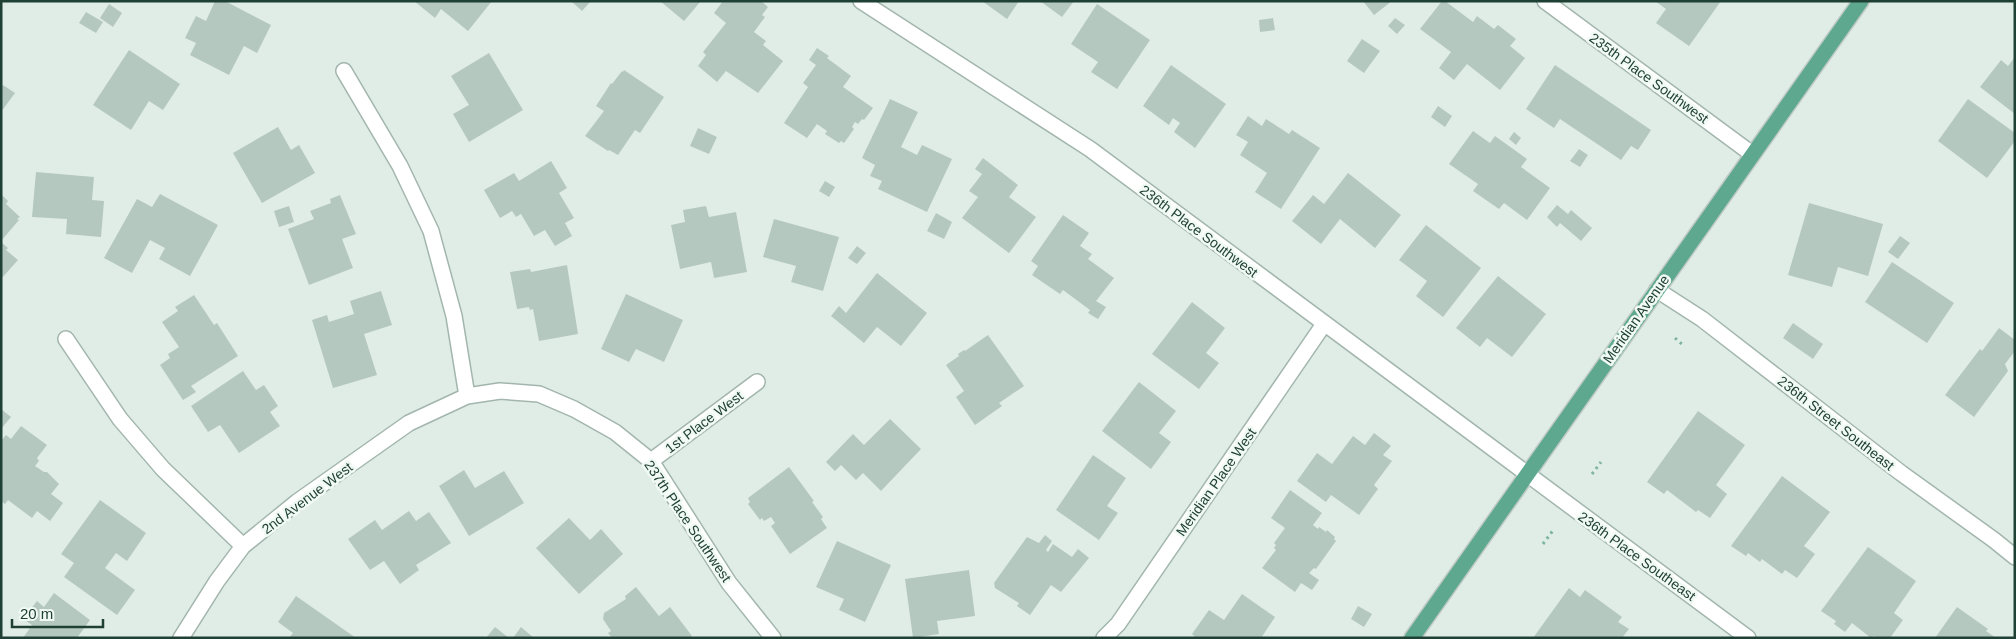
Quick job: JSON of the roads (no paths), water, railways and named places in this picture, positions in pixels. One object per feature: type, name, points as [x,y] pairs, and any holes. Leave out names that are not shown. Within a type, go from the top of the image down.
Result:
[{"type":"main road","name":"Meridian Avenue","points":[[1412,638],[1861,1]]},
{"type":"street","name":"236th Place Southwest","points":[[861,1],[1090,149],[1526,475]]},
{"type":"street","name":"235th Place Southwest","points":[[1545,1],[1752,154]]},
{"type":"street","points":[[344,71],[400,166],[431,231],[454,316],[467,396]]},
{"type":"street","name":"236th Street Southeast","points":[[1657,290],[1702,318],[1901,473],[1994,540],[2014,557]]},
{"type":"street","name":"Meridian Place West","points":[[1104,638],[1118,624],[1324,324]]},
{"type":"street","points":[[66,338],[120,419],[163,469],[243,546]]},
{"type":"street","name":"1st Place West","points":[[651,461],[757,382]]},
{"type":"street","name":"237th Place Southwest","points":[[467,396],[500,391],[539,394],[574,409],[615,432],[651,461],[729,583],[773,638]]},
{"type":"street","name":"2nd Avenue West","points":[[181,638],[243,546],[297,502],[409,423],[467,396]]},
{"type":"street","name":"236th Place Southeast","points":[[1526,475],[1748,638]]}]
